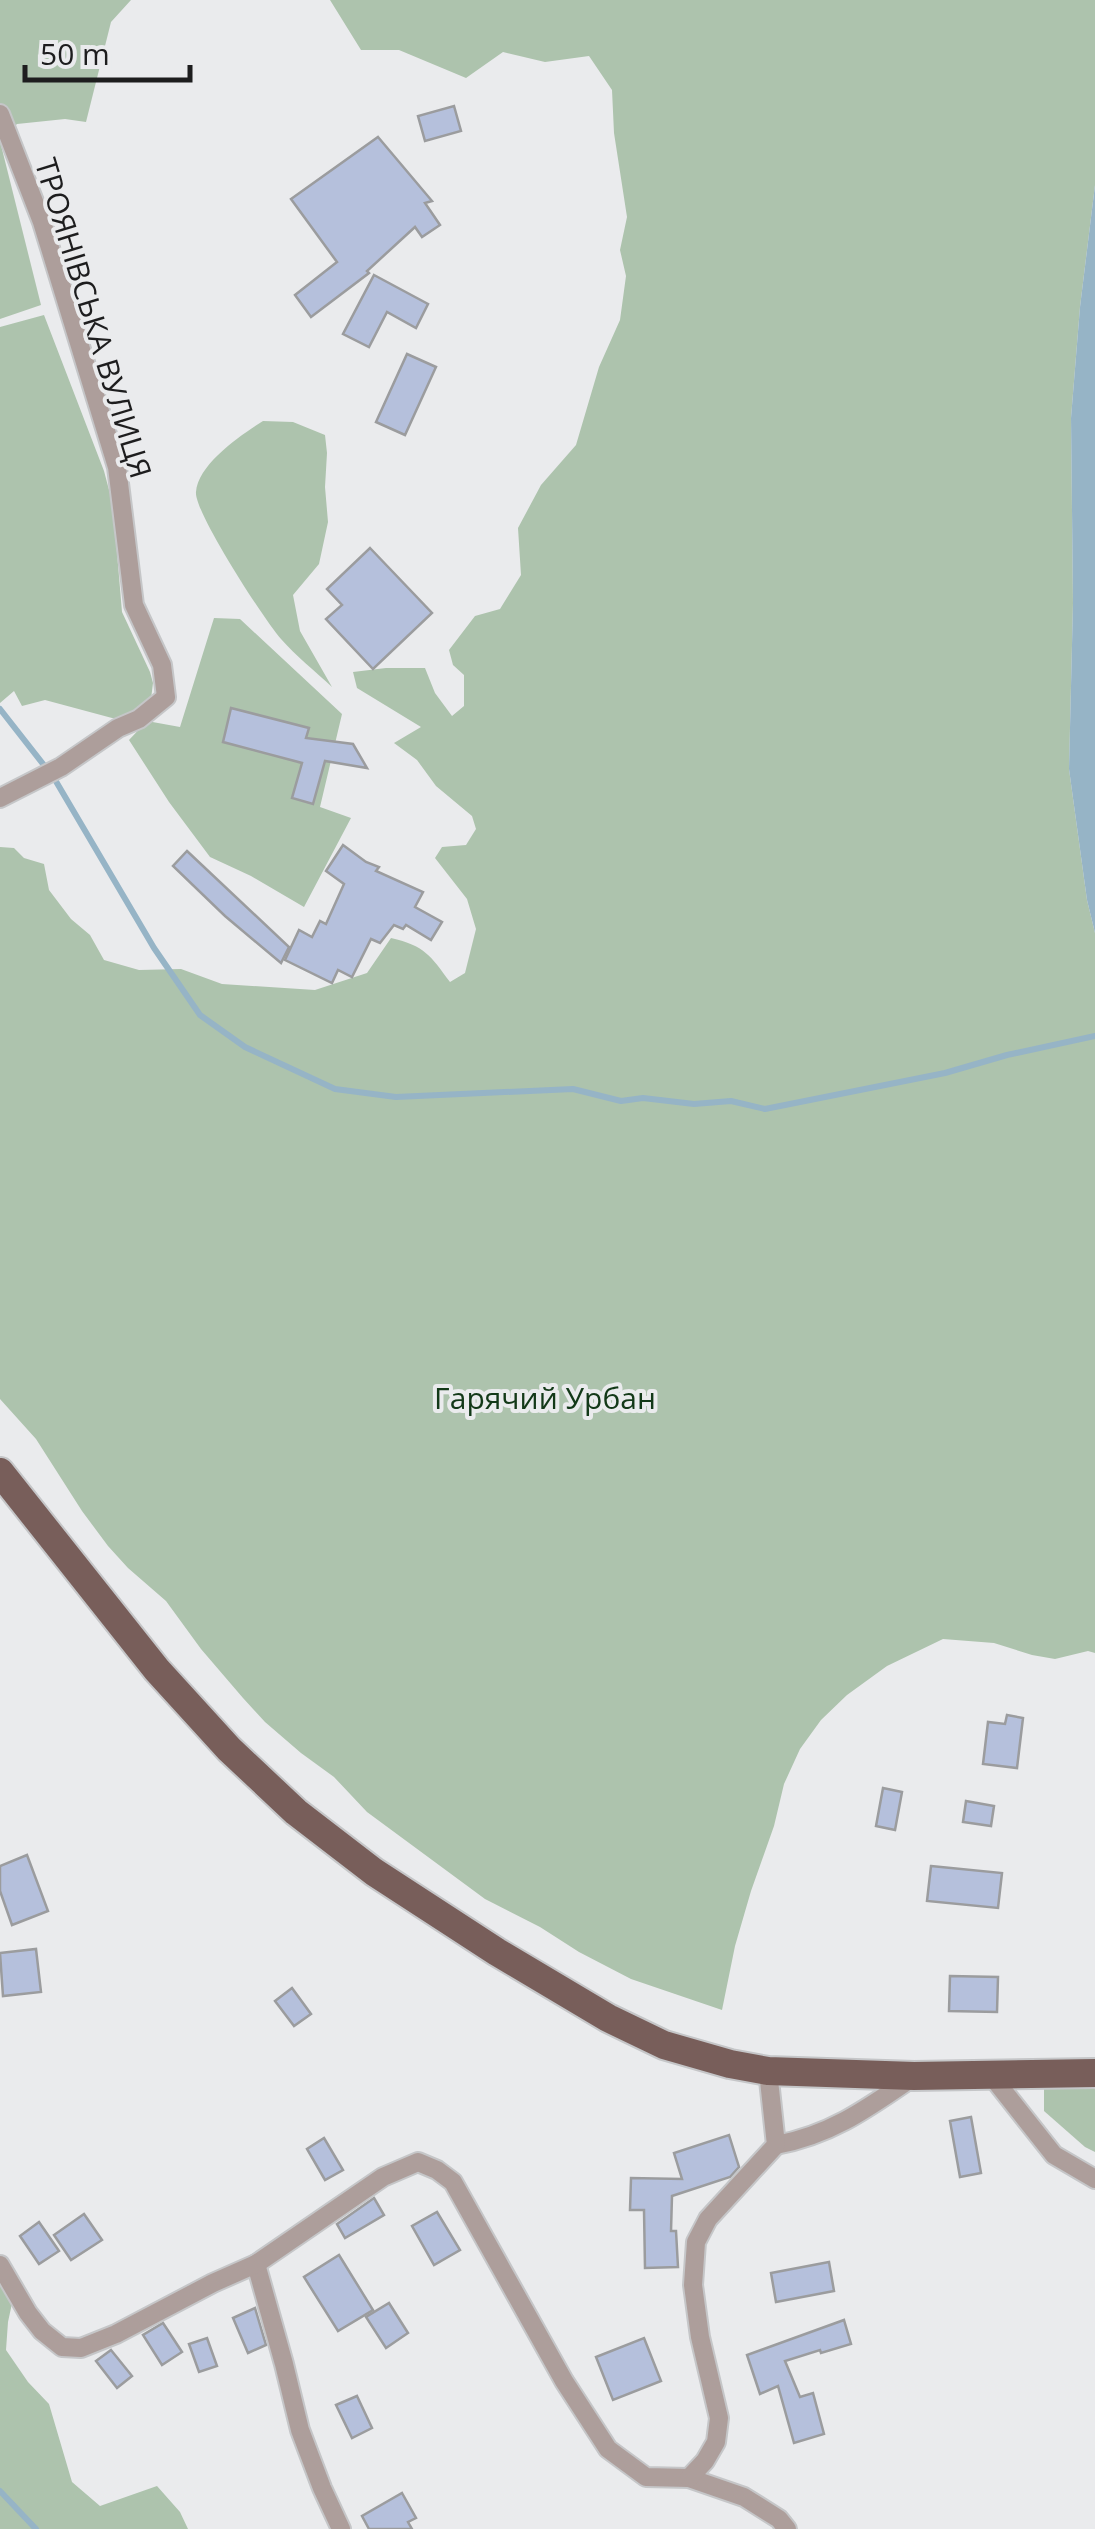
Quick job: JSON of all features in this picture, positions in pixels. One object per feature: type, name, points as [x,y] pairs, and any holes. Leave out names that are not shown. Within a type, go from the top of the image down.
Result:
[{"type":"main road","points":[[0,1472],[158,1670],[229,1750],[296,1812],[374,1872],[608,2018],[664,2046],[768,2071],[914,2076],[1095,2073]]},
{"type":"street","name":"ТРОЯНІВСЬКА ВУЛИЦЯ","points":[[0,114],[42,222],[117,468],[134,606],[158,655],[166,698],[140,719],[0,798]]},
{"type":"street","points":[[768,2071],[776,2145]]},
{"type":"street","points":[[990,2074],[1054,2155],[1095,2180]]},
{"type":"street","points":[[688,2478],[716,2442],[719,2418],[694,2285],[696,2242],[708,2219],[776,2145],[797,2141],[853,2118],[914,2076]]},
{"type":"street","points":[[0,2265],[42,2331],[62,2347],[81,2348],[256,2264],[383,2176],[418,2162],[453,2182],[564,2381],[608,2450],[646,2477],[688,2478],[744,2497],[779,2519],[787,2529]]},
{"type":"street","points":[[256,2264],[300,2430],[341,2529]]},
{"type":"green space","points":[[0,0],[131,0],[111,22],[86,122],[65,119],[17,124],[0,141]]},
{"type":"green space","name":"Гарячий Урбан","points":[[330,0],[1095,0],[1095,185],[1071,418],[1073,603],[1069,769],[1095,933],[1095,1653],[1088,1651],[1055,1659],[994,1643],[943,1639],[887,1666],[847,1695],[821,1720],[800,1749],[784,1784],[735,1946],[722,2010],[631,1979],[579,1952],[485,1899],[367,1812],[334,1777],[265,1722],[243,1698],[166,1601],[108,1546],[36,1439],[0,1399],[0,847],[14,848],[24,858],[44,864],[49,890],[71,919],[90,935],[104,960],[139,970],[181,969],[222,984],[315,990],[367,973],[391,938],[426,953],[450,982],[465,973],[476,929],[467,899],[435,858],[442,847],[466,845],[476,829],[472,816],[436,786],[417,760],[394,743],[421,727],[357,688],[353,672],[425,668],[435,693],[452,716],[464,706],[464,675],[453,665],[449,650],[475,616],[500,609],[521,575],[518,528],[541,485],[576,445],[599,367],[620,320],[626,276],[620,250],[627,217],[614,133],[612,90],[589,56],[545,62],[503,52],[466,78],[399,50],[361,50]]},
{"type":"green space","points":[[0,141],[41,305],[0,319]]},
{"type":"green space","points":[[44,315],[104,471],[113,505],[122,612],[153,683],[151,699],[139,711],[120,718],[45,700],[22,706],[14,691],[0,703],[0,327]]},
{"type":"green space","points":[[263,421],[293,422],[325,435],[328,522],[319,564],[293,595],[300,631],[332,687],[281,639],[232,566],[198,503],[196,492],[204,471],[222,451]]},
{"type":"green space","points":[[214,618],[240,619],[342,714],[320,807],[351,818],[304,907],[210,857],[129,740],[147,721],[180,727]]},
{"type":"green space","points":[[1044,2084],[1095,2086],[1095,2152],[1044,2111]]},
{"type":"green space","points":[[0,2272],[14,2294],[6,2350],[49,2404],[72,2482],[100,2506],[157,2486],[180,2512],[188,2529],[0,2529]]},
{"type":"water","points":[[1095,185],[1095,933],[1069,769],[1073,603],[1071,418]]},
{"type":"building","points":[[454,106],[461,131],[425,141],[418,116]]},
{"type":"building","points":[[378,137],[432,201],[425,203],[440,225],[422,237],[415,227],[369,273],[311,317],[295,295],[337,262],[291,199]]},
{"type":"building","points":[[374,275],[428,304],[416,328],[387,312],[369,347],[343,334]]},
{"type":"building","points":[[407,354],[436,367],[405,435],[376,422]]},
{"type":"building","points":[[370,548],[432,613],[373,669],[326,619],[342,605],[327,589]]},
{"type":"building","points":[[231,708],[309,728],[306,738],[353,744],[367,768],[325,761],[313,804],[292,798],[302,763],[223,742]]},
{"type":"building","points":[[343,845],[379,867],[376,871],[423,892],[415,907],[442,922],[431,940],[406,925],[403,929],[394,925],[380,943],[371,939],[352,977],[338,970],[332,983],[285,960],[299,930],[312,937],[320,921],[326,924],[344,884],[326,871]]},
{"type":"building","points":[[187,851],[289,947],[281,963],[173,866]]},
{"type":"building","points":[[1007,1715],[1023,1718],[1017,1768],[983,1764],[988,1722],[1005,1724]]},
{"type":"building","points":[[883,1788],[902,1792],[895,1830],[876,1826]]},
{"type":"building","points":[[966,1801],[994,1806],[991,1826],[963,1822]]},
{"type":"building","points":[[27,1855],[48,1911],[12,1925],[0,1891],[0,1866]]},
{"type":"building","points":[[931,1866],[1002,1873],[998,1908],[927,1901]]},
{"type":"building","points":[[36,1949],[41,1992],[3,1996],[0,1953]]},
{"type":"building","points":[[950,1976],[998,1977],[997,2012],[949,2011]]},
{"type":"building","points":[[292,1988],[311,2014],[294,2026],[275,2001]]},
{"type":"building","points":[[971,2117],[981,2173],[960,2177],[950,2121]]},
{"type":"building","points":[[729,2135],[739,2167],[730,2177],[672,2196],[671,2231],[676,2231],[678,2267],[645,2268],[644,2210],[630,2210],[631,2178],[682,2179],[674,2153]]},
{"type":"building","points":[[324,2138],[343,2170],[325,2180],[307,2149]]},
{"type":"building","points":[[374,2198],[384,2215],[345,2238],[337,2224]]},
{"type":"building","points":[[437,2212],[460,2250],[434,2265],[412,2226]]},
{"type":"building","points":[[84,2214],[102,2240],[71,2260],[54,2235]]},
{"type":"building","points":[[39,2222],[59,2251],[39,2264],[20,2236]]},
{"type":"building","points":[[339,2255],[373,2310],[338,2331],[304,2277]]},
{"type":"building","points":[[829,2262],[834,2291],[776,2302],[771,2273]]},
{"type":"building","points":[[389,2303],[408,2333],[386,2348],[366,2317]]},
{"type":"building","points":[[255,2308],[266,2345],[248,2353],[233,2318]]},
{"type":"building","points":[[844,2320],[851,2344],[785,2361],[800,2397],[813,2393],[824,2434],[794,2443],[778,2386],[760,2394],[747,2355]]},
{"type":"building","points":[[163,2323],[182,2352],[162,2365],[143,2335]]},
{"type":"building","points":[[207,2338],[217,2366],[199,2372],[189,2344]]},
{"type":"building","points":[[644,2338],[661,2381],[613,2400],[596,2357]]},
{"type":"building","points":[[111,2350],[132,2376],[117,2388],[96,2361]]},
{"type":"building","points":[[357,2396],[372,2428],[352,2438],[336,2405]]},
{"type":"building","points":[[402,2493],[416,2518],[408,2522],[412,2529],[369,2529],[362,2516]]},
{"type":"waterway","points":[[0,709],[54,778],[154,948],[200,1015],[245,1047],[335,1089],[396,1097],[573,1089],[621,1101],[731,1101],[765,1109],[945,1073],[1095,1036]]},
{"type":"waterway","points":[[0,2491],[36,2529]]}]
